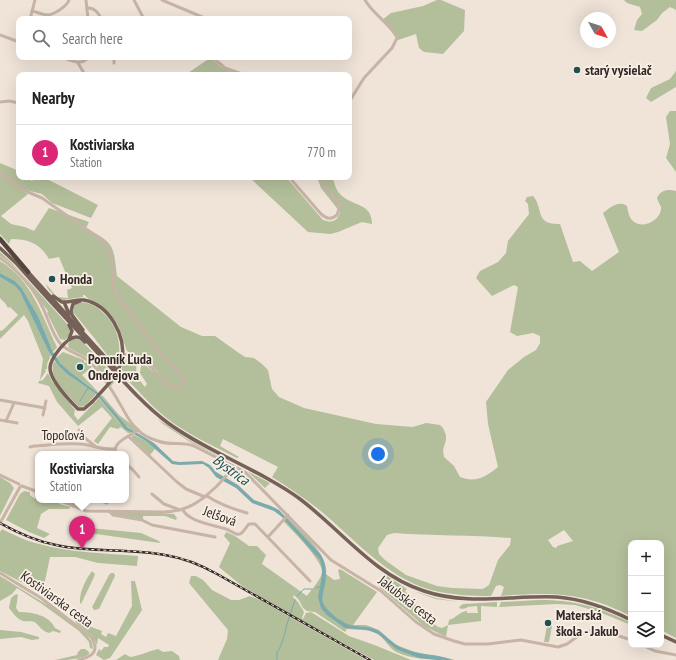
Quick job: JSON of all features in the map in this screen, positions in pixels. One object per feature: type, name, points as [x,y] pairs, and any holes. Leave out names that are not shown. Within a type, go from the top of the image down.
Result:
[{"type":"highway","points":[[0,239],[28,272]]},
{"type":"highway","points":[[0,243],[12,253]]},
{"type":"main road","points":[[0,248],[17,264],[92,347],[157,414],[174,427],[196,440],[267,478],[291,493],[317,513],[374,563],[398,579],[421,590],[441,596],[469,600],[543,597],[573,599],[602,606],[628,619]]},
{"type":"main road","points":[[28,272],[84,333],[135,392]]},
{"type":"main road","points":[[39,283],[45,286],[56,299],[64,302],[82,300],[96,305],[110,318],[120,335],[123,354],[118,370],[114,377],[92,402],[84,409],[78,409],[55,381],[50,366],[52,359],[58,351],[73,338],[79,337],[92,347]]},
{"type":"main road","points":[[82,300],[73,304],[71,311],[84,333]]},
{"type":"main road","points":[[64,302],[68,313],[77,321]]},
{"type":"main road","points":[[65,317],[72,330],[69,340]]},
{"type":"main road","points":[[664,636],[676,642]]},
{"type":"street","points":[[31,16],[35,0]]},
{"type":"street","points":[[32,11],[47,15],[51,14],[66,5],[70,0]]},
{"type":"street","points":[[86,0],[88,16]]},
{"type":"street","points":[[134,0],[142,16]]},
{"type":"street","points":[[162,0],[200,16]]},
{"type":"street","points":[[352,97],[364,78],[392,48],[397,38],[394,31],[375,13],[365,0]]},
{"type":"street","points":[[87,8],[90,7],[95,10],[99,16]]},
{"type":"street","points":[[0,35],[16,41]]},
{"type":"street","points":[[70,60],[78,63],[86,60]]},
{"type":"street","points":[[216,60],[225,68],[236,72]]},
{"type":"street","points":[[78,63],[83,72]]},
{"type":"street","points":[[0,102],[16,102]]},
{"type":"street","points":[[0,173],[23,190],[42,198],[104,241],[111,257],[114,287],[119,298],[168,362],[182,376],[184,380],[183,384],[181,387],[177,388],[171,387],[137,357],[123,354]]},
{"type":"street","points":[[292,180],[321,214],[326,218],[331,218],[338,213],[340,206],[324,187],[321,180]]},
{"type":"street","points":[[0,258],[12,268],[34,293],[42,306],[57,338],[63,346],[90,361],[94,365],[114,393],[137,431],[163,443],[189,444],[233,466],[221,482],[206,496],[195,504],[182,510],[164,512],[85,510],[66,503]]},
{"type":"street","points":[[0,400],[45,408]]},
{"type":"street","points":[[43,415],[46,401]]},
{"type":"street","points":[[6,421],[14,403]]},
{"type":"street","points":[[0,420],[17,423]]},
{"type":"street","name":"Topoľová","points":[[79,430],[86,439],[96,447]]},
{"type":"street","points":[[114,449],[117,444],[137,431]]},
{"type":"street","name":"Jelšová","points":[[130,435],[177,482],[186,489],[206,496],[231,508],[247,513]]},
{"type":"street","name":"Topoľová","points":[[30,447],[69,443],[82,444],[104,449],[114,449]]},
{"type":"street","name":"Jakubská cesta","points":[[233,466],[245,472],[285,517],[331,560],[381,591],[423,628],[450,640],[471,644],[521,640],[558,647],[567,644],[581,634],[590,631],[616,635],[628,639]]},
{"type":"street","points":[[129,467],[139,477]]},
{"type":"street","points":[[0,475],[20,486],[35,491]]},
{"type":"street","points":[[0,523],[20,486]]},
{"type":"street","name":"Jelšová","points":[[152,494],[164,504],[182,510],[186,514],[202,522],[228,529],[237,534],[241,533],[249,524],[253,524],[268,537],[310,581]]},
{"type":"street","points":[[110,511],[113,515],[142,520],[152,525],[216,536]]},
{"type":"street","points":[[268,537],[285,517]]},
{"type":"street","name":"Kostiviarska cesta","points":[[0,573],[50,604],[89,635],[95,647],[94,652],[91,655],[78,660]]},
{"type":"street","points":[[649,648],[676,655]]},
{"type":"green space","points":[[437,0],[441,0],[465,10],[464,31],[443,54],[424,52],[419,48],[416,34],[398,40],[398,36],[382,20],[391,13],[423,6]]},
{"type":"green space","points":[[624,0],[676,0],[676,10],[670,7],[662,13],[657,20],[642,31],[634,30],[637,20],[642,14],[640,7],[627,3]]},
{"type":"green space","points":[[207,60],[213,60],[224,69],[232,72],[189,72]]},
{"type":"green space","points":[[676,71],[676,87],[651,102],[646,98],[651,88],[670,79]]},
{"type":"green space","points":[[670,111],[676,111],[676,172],[666,158],[670,144],[666,117]]},
{"type":"green space","points":[[0,163],[16,170],[16,180],[49,180],[98,205],[91,218],[52,203],[42,194],[26,190],[24,192],[28,194],[1,216],[11,224],[25,227],[34,231],[49,208],[89,222],[86,228],[103,238],[111,246],[115,257],[117,276],[181,327],[202,336],[215,336],[245,357],[254,358],[268,370],[272,389],[279,397],[304,408],[376,424],[413,427],[426,423],[440,425],[446,435],[443,450],[444,457],[454,466],[460,477],[465,479],[475,479],[489,474],[498,467],[488,424],[486,402],[508,370],[524,357],[536,350],[540,343],[540,336],[533,333],[517,336],[510,332],[518,287],[514,285],[492,296],[476,278],[480,271],[498,262],[506,253],[508,241],[529,214],[528,204],[525,201],[527,197],[533,196],[543,219],[546,222],[560,224],[573,262],[580,261],[592,271],[619,252],[603,213],[614,205],[624,204],[627,206],[633,221],[637,224],[646,224],[655,220],[660,212],[661,207],[657,198],[660,193],[667,190],[676,191],[676,638],[664,632],[664,540],[628,540],[628,615],[598,602],[582,598],[552,594],[501,596],[504,587],[500,585],[496,586],[491,596],[438,592],[414,584],[399,576],[370,555],[317,508],[272,477],[278,467],[223,439],[220,446],[239,457],[237,458],[190,434],[158,411],[120,372],[125,360],[134,360],[137,362],[137,376],[145,387],[147,384],[140,373],[141,365],[144,364],[156,374],[158,372],[146,361],[127,351],[119,328],[110,314],[103,307],[88,299],[85,295],[83,295],[83,297],[63,300],[57,297],[68,298],[67,290],[72,288],[59,257],[49,259],[42,249],[33,243],[11,239],[9,244],[0,234]],"holes":[[[564,530],[573,541],[557,546],[557,548],[553,547],[548,540]],[[394,533],[511,538],[510,545],[498,560],[489,585],[483,589],[437,586],[406,575],[385,560],[379,554],[378,548],[387,535]]]},
{"type":"green space","points":[[252,180],[289,180],[323,220],[334,221],[340,212],[321,188],[318,180],[333,180],[340,194],[350,201],[365,208],[371,217],[372,224],[362,222],[330,234],[308,232]]},
{"type":"green space","points":[[0,252],[11,262],[69,326],[70,334],[65,340],[60,339],[47,313],[47,310],[30,284],[19,271],[0,256]]},
{"type":"green space","points":[[0,261],[20,278],[35,300],[57,347],[53,352],[38,316],[21,287],[15,281],[0,273]]},
{"type":"green space","points":[[0,277],[15,286],[20,292],[51,355],[47,364],[47,369],[45,369],[46,371],[40,380],[43,359],[28,321],[24,315],[0,339],[0,331],[3,330],[18,315],[10,307],[8,308],[0,298]]},
{"type":"green space","points":[[46,284],[57,297],[50,291]]},
{"type":"green space","points":[[79,302],[88,303],[95,306],[111,321],[115,328],[119,343],[119,359],[117,368],[73,312],[74,306]]},
{"type":"green space","points":[[72,339],[78,339],[84,343],[117,379],[158,419],[187,439],[230,462],[190,442],[163,424],[121,383],[119,384],[115,381],[111,386],[92,360],[69,348],[68,344]]},
{"type":"green space","points":[[63,352],[84,360],[84,363],[86,362],[92,367],[82,375],[98,393],[70,373],[60,363],[56,358]]},
{"type":"green space","points":[[54,361],[67,374],[96,394],[85,406],[79,407],[60,386],[53,374]]},
{"type":"green space","points":[[48,373],[52,381],[75,410],[74,415],[78,420],[99,398],[117,420],[131,433],[128,433],[121,427],[118,429],[110,427],[98,444],[94,441],[112,418],[102,407],[78,426],[57,402],[49,386],[38,383],[39,381],[43,380]]},
{"type":"green space","points":[[102,395],[119,415],[136,430],[134,431],[123,424],[101,396]]},
{"type":"green space","points":[[134,435],[146,441],[155,449],[150,455],[132,438]]},
{"type":"green space","points":[[247,471],[270,483],[265,488]]},
{"type":"green space","points":[[0,477],[10,483],[14,488],[0,516]]},
{"type":"green space","points":[[24,491],[30,492],[30,495],[35,499],[35,503],[58,503],[71,507],[69,509],[49,509],[41,514],[37,528],[50,534],[44,538],[6,520],[20,494]]},
{"type":"green space","points":[[111,512],[174,514],[177,518],[176,520],[165,516],[143,516],[143,519],[113,514]]},
{"type":"green space","points":[[286,517],[319,551],[326,566],[326,574],[334,580],[340,579],[338,570],[340,569],[377,592],[353,625],[366,625],[379,630],[394,644],[420,654],[434,655],[455,660],[432,660],[410,657],[396,652],[375,632],[347,629],[345,632],[315,612],[307,611],[303,608],[299,600],[294,595],[293,597],[304,612],[303,619],[306,613],[311,612],[349,636],[411,660],[374,660],[242,586],[219,567],[230,543],[224,536],[226,532],[235,536],[249,546],[257,546],[266,555],[262,564],[307,596],[320,578],[322,572],[321,567],[312,553],[283,521]]},
{"type":"green space","points":[[90,528],[141,533],[159,541],[160,543],[82,532]]},
{"type":"green space","points":[[2,529],[29,541],[51,547],[76,551],[138,556],[137,566],[98,563],[75,557],[50,557],[42,595],[27,585],[0,571],[0,532]]},
{"type":"green space","points":[[92,571],[95,574],[94,577],[81,604],[80,599],[82,590]]},
{"type":"green space","points":[[111,573],[114,573],[115,576],[99,609],[94,610],[92,607]]},
{"type":"green space","points":[[0,576],[49,606],[86,634],[92,642],[93,649],[90,648],[89,642],[79,631],[17,588],[12,594],[0,601]]},
{"type":"green space","points":[[191,576],[196,576],[203,580],[212,590],[231,600],[239,600],[250,596],[260,600],[366,660],[218,660],[227,639],[228,630],[189,583]]},
{"type":"green space","points":[[387,576],[407,589],[405,591],[426,618],[438,627],[442,628],[448,625],[446,637],[424,626],[379,587]]},
{"type":"green space","points":[[131,581],[135,581],[142,610],[110,658],[104,660],[96,655],[99,649],[101,651],[104,647],[108,647],[109,645],[98,638],[97,645],[92,636],[77,624],[75,621],[76,618],[80,612],[84,621],[92,627],[102,631],[101,634],[106,637],[108,633],[116,636],[132,606]]},
{"type":"green space","points":[[416,592],[436,598],[459,602],[436,599]]},
{"type":"green space","points":[[16,594],[18,595],[16,608],[19,612],[44,617],[49,620],[55,628],[61,631],[60,633],[53,631],[49,633],[34,622],[23,621],[17,617],[9,608],[11,598]]},
{"type":"green space","points":[[552,600],[576,603],[620,617],[628,621],[628,624],[599,612],[575,605],[556,604],[499,607],[501,602]]},
{"type":"green space","points":[[497,602],[497,607],[481,606],[481,621],[448,625],[449,620],[467,611],[467,613],[478,613],[477,606],[461,609],[459,607],[463,604]]},
{"type":"green space","points":[[547,625],[552,626],[549,642],[544,642]]},
{"type":"green space","points":[[0,630],[21,632],[39,637],[39,639],[32,640],[21,637],[0,639]]},
{"type":"green space","points":[[81,649],[85,649],[89,652],[89,654],[77,659],[55,660],[77,655]]},
{"type":"green space","points":[[158,649],[163,652],[172,651],[179,656],[180,660],[116,660],[125,654],[130,657]]},
{"type":"water","points":[[0,273],[15,281],[21,287],[38,316],[53,352],[60,363],[98,393],[127,427],[154,443],[173,461],[202,461],[210,465],[216,472],[238,485],[254,500],[279,510],[321,555],[326,573],[322,597],[323,602],[333,615],[350,625],[368,627],[377,630],[402,648],[453,660],[419,658],[396,649],[378,634],[368,630],[345,628],[327,615],[321,608],[318,597],[322,576],[320,560],[282,517],[274,511],[252,503],[236,488],[216,477],[209,468],[203,464],[172,464],[146,441],[125,429],[96,394],[67,374],[57,364],[49,352],[20,292],[15,286],[0,277]]},
{"type":"waterway","points":[[80,401],[88,388]]},
{"type":"waterway","name":"Bystrica","points":[[316,588],[321,586]]},
{"type":"waterway","points":[[297,596],[304,589],[312,589]]},
{"type":"waterway","points":[[277,660],[277,652],[283,641],[295,600]]},
{"type":"railway","points":[[0,523],[27,536],[56,545],[83,549],[151,553],[172,556],[192,562],[217,574],[370,660]]},
{"type":"place","name":"starý vysielač","points":[[577,70]]},
{"type":"place","name":"Honda","points":[[52,279]]},
{"type":"place","name":"Pomník Ľuda Ondrejova","points":[[80,367]]},
{"type":"place","name":"Kostiviarska","points":[[82,549]]},
{"type":"place","name":"Materská škola - Jakub","points":[[548,623]]}]
